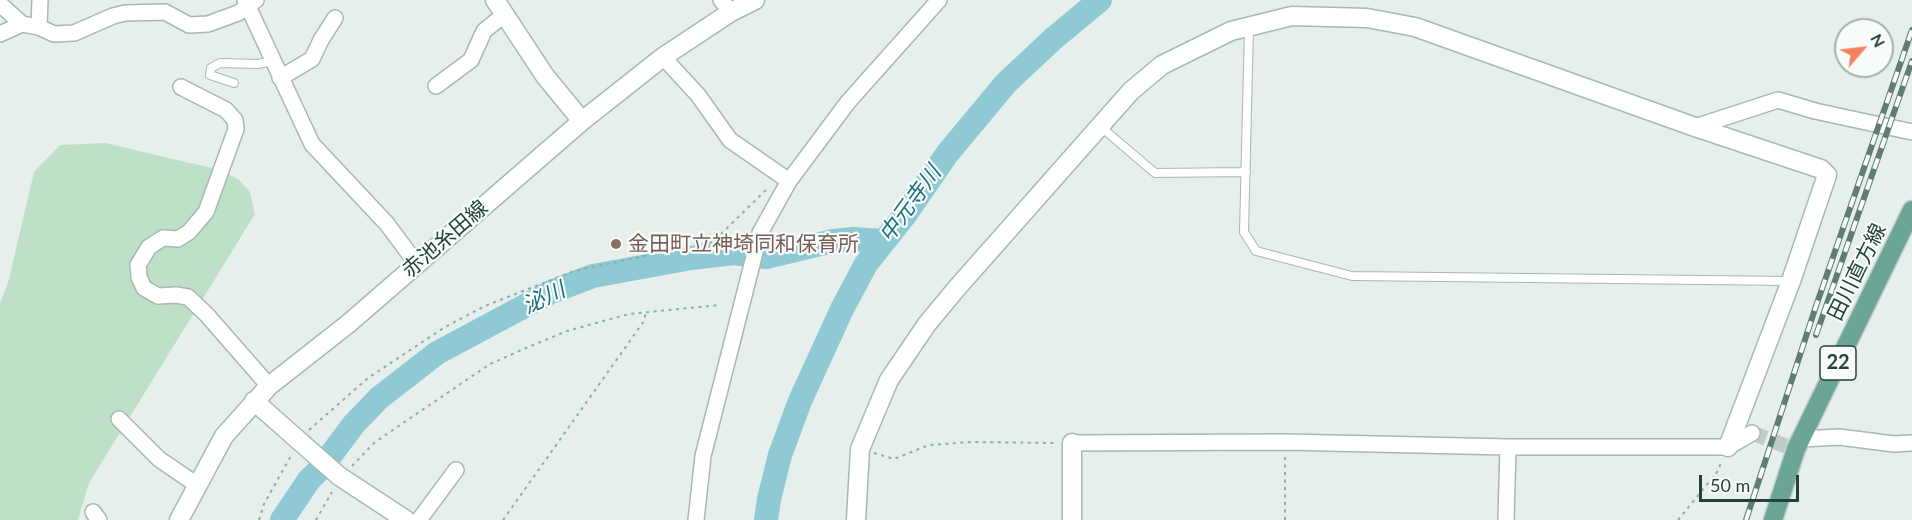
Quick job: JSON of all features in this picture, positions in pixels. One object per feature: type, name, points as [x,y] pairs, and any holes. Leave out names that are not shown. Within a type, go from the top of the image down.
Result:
[{"type":"main road","name":"田川直方線","points":[[1773,520],[1795,445],[1912,210]]},
{"type":"street","points":[[39,27],[40,0]]},
{"type":"street","name":"赤池糸田線","points":[[179,520],[224,436],[269,386],[348,324],[582,121],[726,6],[754,0]]},
{"type":"street","points":[[696,520],[703,456],[739,307],[760,233],[785,178],[848,102],[939,0]]},
{"type":"street","points":[[0,4],[22,24],[39,27],[54,34],[74,33],[112,16],[125,13],[165,12],[189,25],[208,24],[238,13],[250,2],[272,61],[312,144],[387,224],[416,263]]},
{"type":"street","points":[[436,86],[471,60],[484,31],[500,7],[545,76],[582,121]]},
{"type":"street","points":[[856,520],[860,449],[889,380],[927,324],[956,289],[1131,91],[1162,65],[1231,31],[1292,16],[1366,18],[1415,27],[1695,127],[1821,169],[1827,175],[1791,281],[1728,447]]},
{"type":"street","points":[[280,78],[312,59],[335,18]]},
{"type":"street","points":[[0,34],[22,24]]},
{"type":"street","points":[[663,57],[698,94],[730,140],[785,178]]},
{"type":"street","points":[[181,87],[226,110],[235,120],[236,129],[206,212],[189,232],[178,239],[163,238],[149,247],[138,265],[139,277],[144,288],[158,296],[188,297],[207,315],[269,386]]},
{"type":"street","points":[[1695,127],[1778,100],[1815,111],[1912,132]]},
{"type":"street","points":[[254,401],[341,477],[406,520]]},
{"type":"street","points":[[118,419],[159,459],[197,485]]},
{"type":"street","points":[[1072,520],[1072,443],[1286,442],[1508,447],[1728,447],[1752,434]]},
{"type":"street","points":[[1795,445],[1839,437],[1893,444],[1912,443]]},
{"type":"street","points":[[1506,520],[1508,447]]},
{"type":"street","points":[[418,520],[456,470]]},
{"type":"lane","points":[[1249,27],[1244,232],[1257,251],[1352,276],[1791,281]]},
{"type":"lane","points":[[234,83],[210,75],[212,68],[220,63],[258,64],[272,61]]},
{"type":"lane","points":[[1100,127],[1155,173],[1246,172]]},
{"type":"path","points":[[259,520],[264,504],[302,445],[368,378],[444,327],[511,295],[574,272],[713,242],[785,178]]},
{"type":"path","points":[[316,520],[341,477],[374,442],[490,364],[567,331],[629,314],[720,305]]},
{"type":"path","points":[[503,520],[644,321],[645,312]]},
{"type":"path","points":[[860,449],[894,459],[929,445],[972,442],[1072,443]]},
{"type":"path","points":[[1285,520],[1286,442]]},
{"type":"path","points":[[1678,520],[1718,471],[1728,447]]},
{"type":"green space","points":[[105,143],[220,170],[238,179],[250,192],[255,214],[89,483],[78,520],[0,520],[0,303],[8,283],[34,172],[60,145]]},
{"type":"waterway","name":"中元寺川","points":[[766,520],[780,455],[800,401],[842,309],[866,264],[905,215],[947,154],[1006,83],[1053,39],[1100,0]]},
{"type":"waterway","name":"泌川","points":[[282,520],[309,480],[321,468],[354,424],[379,398],[437,353],[551,292],[593,276],[691,258],[734,253],[766,257],[833,241],[853,239],[884,241]]},
{"type":"tunnel","points":[[1752,433],[1786,446]]},
{"type":"railway","points":[[1746,520],[1816,306],[1912,30]]},
{"type":"railway","points":[[1816,335],[1912,61]]},
{"type":"place","name":"金田町立神埼同和保育所","points":[[616,244]]}]
